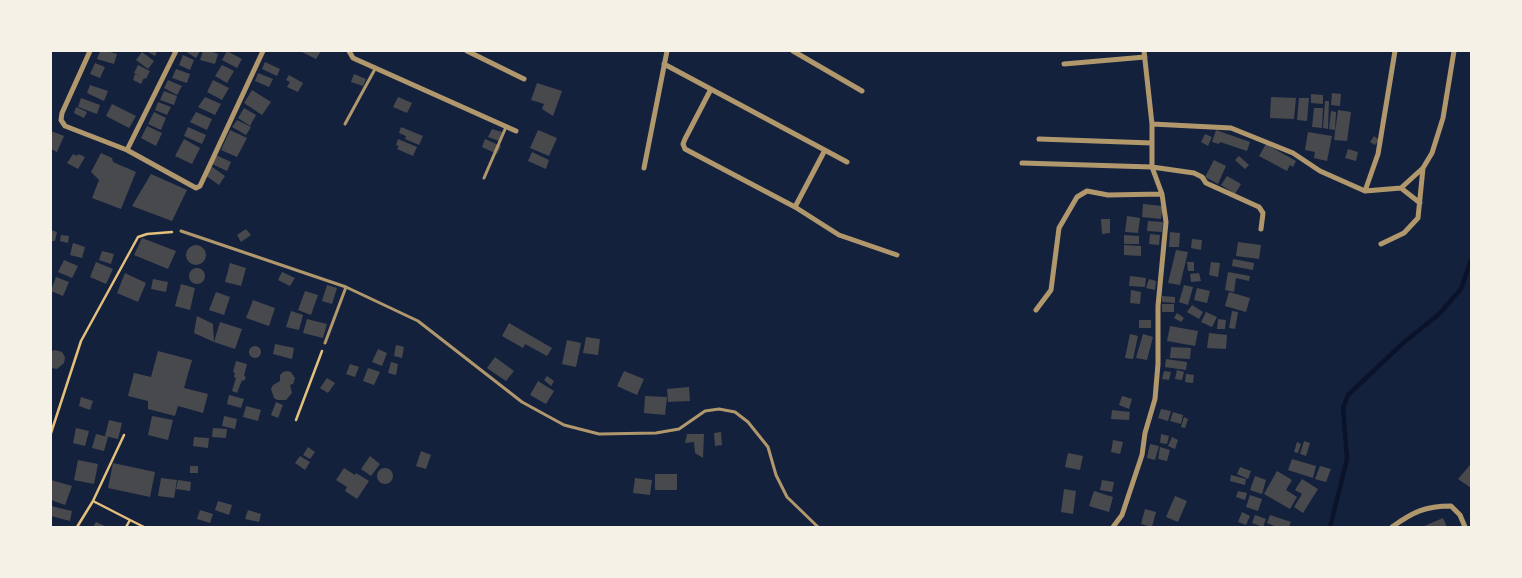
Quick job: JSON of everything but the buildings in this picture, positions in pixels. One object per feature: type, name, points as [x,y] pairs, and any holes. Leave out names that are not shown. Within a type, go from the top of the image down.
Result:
[{"type":"street","points":[[90,51],[62,113],[61,120],[65,126],[127,150],[196,188],[200,186],[263,51]]},
{"type":"street","points":[[127,150],[176,51]]},
{"type":"street","points":[[349,51],[353,58],[516,131]]},
{"type":"street","points":[[467,51],[524,79]]},
{"type":"street","points":[[644,168],[667,51]]},
{"type":"street","points":[[793,51],[862,91]]},
{"type":"street","points":[[1365,191],[1378,154],[1395,51]]},
{"type":"street","points":[[1152,124],[1231,128],[1293,153],[1320,171],[1365,191],[1401,188],[1423,168],[1432,153],[1443,118],[1454,51]]},
{"type":"street","points":[[1064,64],[1144,54],[1152,124],[1152,167],[1162,194],[1166,222],[1158,306],[1158,364],[1155,399],[1132,487],[1122,515],[1113,527]]},
{"type":"street","points":[[664,64],[847,162]]},
{"type":"street","points":[[711,89],[685,139],[683,144],[685,149],[795,207],[838,235],[897,255]]},
{"type":"street","points":[[1039,139],[1152,143]]},
{"type":"street","points":[[795,207],[825,150]]},
{"type":"street","points":[[1022,163],[1152,167],[1194,173],[1202,177],[1206,183],[1259,207],[1263,213],[1261,229]]},
{"type":"street","points":[[1381,244],[1404,233],[1418,218],[1423,168]]},
{"type":"street","points":[[1401,188],[1420,203]]},
{"type":"street","points":[[1036,310],[1050,290],[1059,228],[1077,197],[1087,191],[1108,195],[1162,194]]},
{"type":"street","points":[[1392,527],[1407,516],[1432,506],[1451,506],[1460,515],[1465,527]]},
{"type":"lane","points":[[345,124],[376,68]]},
{"type":"lane","points":[[484,178],[506,126]]},
{"type":"lane","points":[[181,231],[346,287],[418,322],[522,402],[564,425],[599,434],[656,433],[678,428],[706,411],[719,409],[735,412],[748,422],[768,447],[776,475],[787,497],[818,527]]},
{"type":"lane","points":[[325,343],[346,287]]},
{"type":"path","points":[[51,433],[81,340],[138,237],[147,234],[181,231]]},
{"type":"path","points":[[296,420],[325,343]]},
{"type":"path","points":[[77,527],[93,501],[124,435]]},
{"type":"path","points":[[93,501],[144,527]]},
{"type":"path","points":[[126,527],[130,520]]},
{"type":"waterway","points":[[1330,527],[1347,459],[1343,408],[1348,395],[1402,344],[1439,314],[1461,289],[1471,260]]}]
